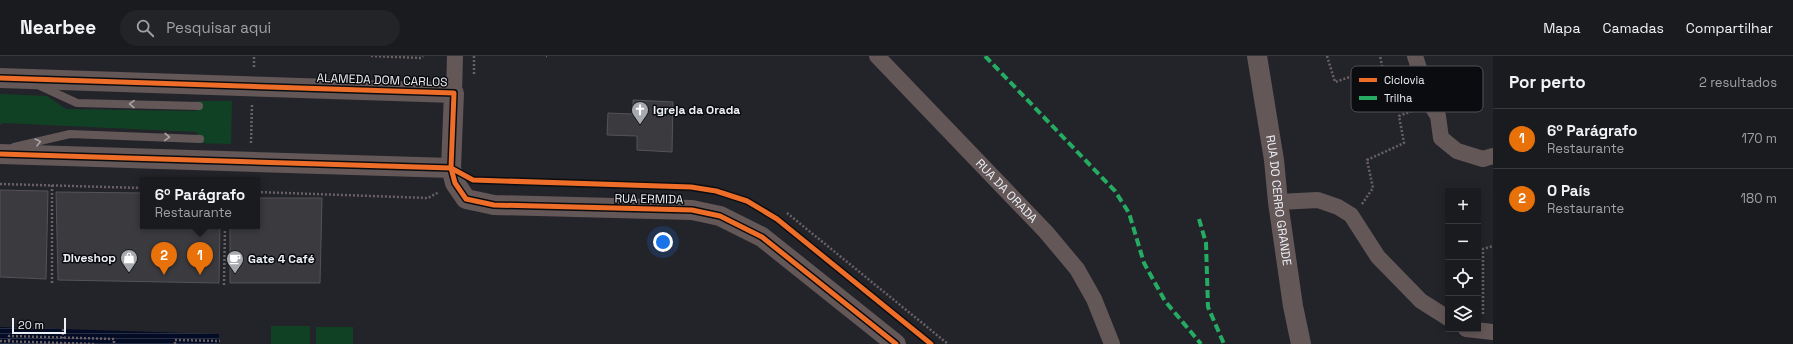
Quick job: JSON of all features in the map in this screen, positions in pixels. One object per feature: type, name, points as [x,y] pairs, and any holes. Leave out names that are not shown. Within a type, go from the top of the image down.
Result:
[{"type":"street","points":[[454,93],[455,56]]},
{"type":"street","name":"RUA DA ORADA","points":[[876,56],[1046,232],[1077,269],[1094,299],[1112,344]]},
{"type":"street","name":"RUA DO CERRO GRANDE","points":[[1257,56],[1274,160],[1278,202],[1293,306],[1301,344]]},
{"type":"street","points":[[1415,56],[1418,66]]},
{"type":"street","name":"ALAMEDA DOM CARLOS","points":[[0,78],[454,93],[453,176]]},
{"type":"street","points":[[1435,112],[1438,116],[1442,138],[1457,151],[1483,159],[1493,156]]},
{"type":"street","points":[[0,152],[251,162],[453,176]]},
{"type":"street","name":"RUA ERMIDA","points":[[453,176],[466,199],[494,205],[692,210],[720,216],[762,237],[896,344]]},
{"type":"street","points":[[1278,202],[1318,200],[1338,207],[1352,216],[1378,257],[1421,301],[1445,316]]},
{"type":"lane","points":[[23,78],[77,103],[199,106]]},
{"type":"lane","points":[[0,152],[70,134],[200,139]]},
{"type":"path","points":[[251,162],[254,56]]},
{"type":"path","points":[[371,56],[421,58],[423,56]]},
{"type":"path","points":[[474,56],[474,74]]},
{"type":"path","points":[[1327,56],[1335,82],[1351,77]]},
{"type":"path","points":[[1380,56],[1382,66]]},
{"type":"path","points":[[1352,216],[1373,188],[1367,160],[1404,143],[1399,116],[1411,112]]},
{"type":"path","points":[[260,192],[428,198],[453,176]]},
{"type":"path","points":[[0,184],[140,188]]},
{"type":"path","points":[[52,185],[52,283]]},
{"type":"path","points":[[786,214],[948,344]]},
{"type":"path","points":[[224,229],[224,285]]},
{"type":"path","points":[[1488,332],[1482,249],[1493,246]]},
{"type":"path","points":[[63,329],[63,338]]},
{"type":"path","points":[[9,341],[9,336],[114,339],[114,344]]},
{"type":"path","points":[[175,344],[175,340],[220,341]]},
{"type":"path","points":[[0,341],[94,344]]},
{"type":"green space","points":[[0,94],[47,96],[66,109],[196,111],[196,101],[232,101],[231,144],[196,143],[197,132],[3,123],[0,125]]},
{"type":"green space","points":[[271,326],[310,326],[310,344],[271,344]]},
{"type":"green space","points":[[316,327],[353,327],[353,344],[316,344]]},
{"type":"water","points":[[0,327],[219,334],[219,344],[0,344]]},
{"type":"building","name":"Igreja da Orada","points":[[633,100],[673,102],[672,152],[637,150],[637,136],[607,135],[608,113],[633,114]]},
{"type":"building","points":[[0,190],[48,191],[46,279],[0,277]]},
{"type":"building","points":[[56,192],[140,193],[140,229],[220,229],[219,283],[58,280]]},
{"type":"building","points":[[260,198],[322,198],[320,283],[230,283],[230,229],[260,229]]},
{"type":"marked path","points":[[985,56],[1115,191],[1129,213],[1144,263],[1165,301],[1201,344]]},
{"type":"marked path","points":[[1199,219],[1206,243],[1208,307],[1224,344]]},
{"type":"cycle path","points":[[0,78],[454,93],[451,168],[455,183],[466,199],[494,205],[692,210],[720,216],[762,237],[896,344]]},
{"type":"cycle path","points":[[0,154],[451,168],[473,180],[691,187],[716,191],[747,201],[777,219],[931,344]]},
{"type":"place","name":"Igreja da Orada","points":[[640,125]]},
{"type":"place","name":"Diveshop","points":[[129,273]]},
{"type":"place","name":"Gate 4 Café","points":[[235,274]]},
{"type":"place","name":"O País","points":[[164,275]]},
{"type":"place","name":"6º Parágrafo","points":[[200,275]]}]
